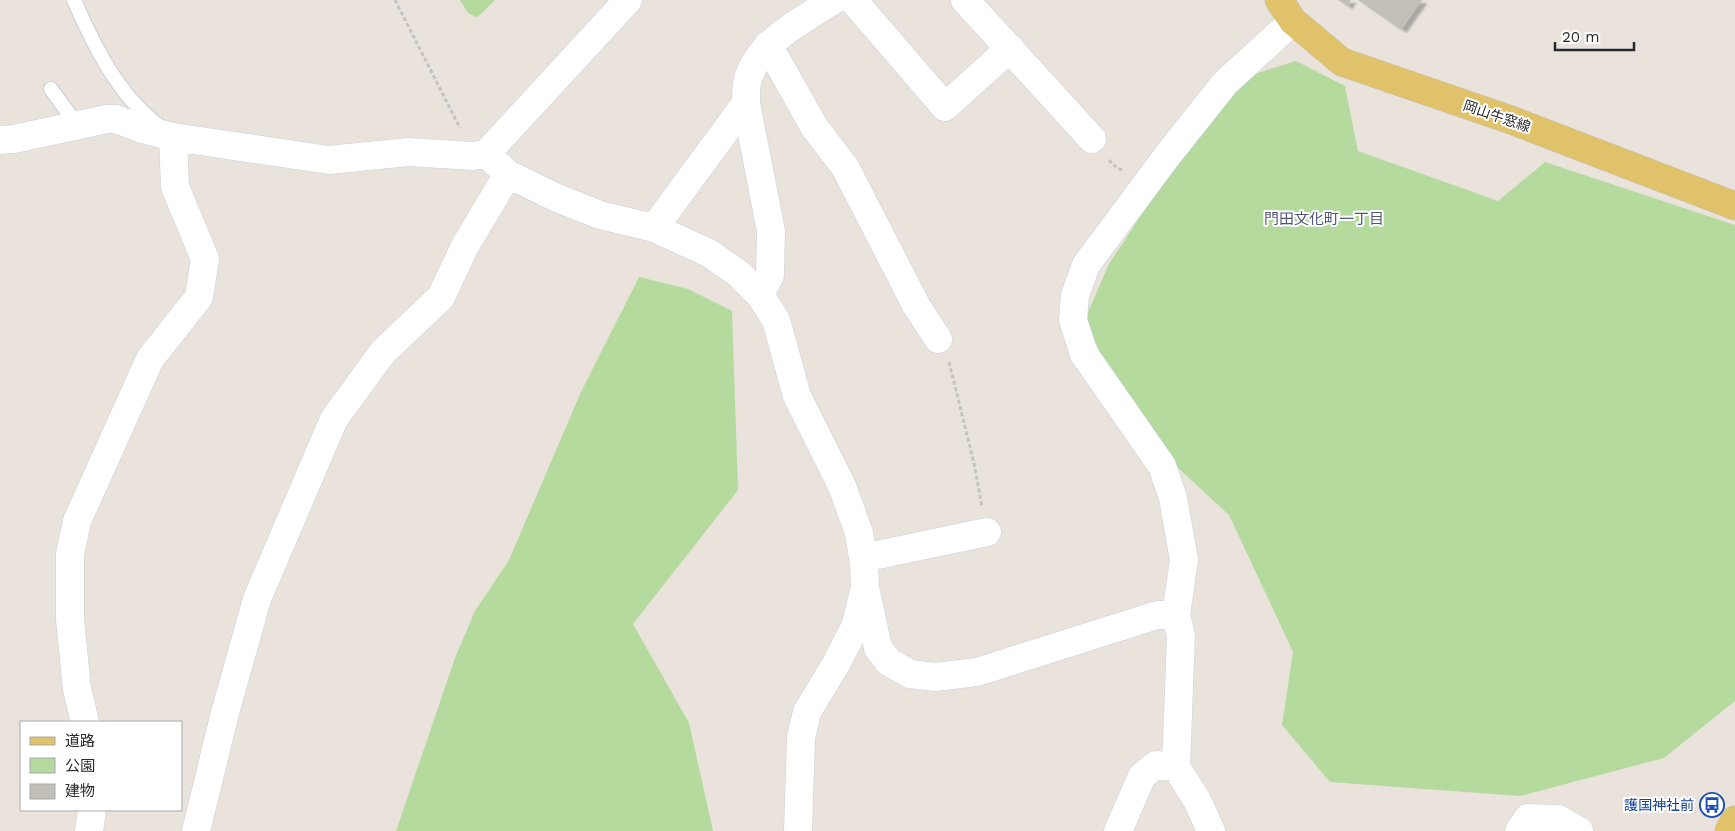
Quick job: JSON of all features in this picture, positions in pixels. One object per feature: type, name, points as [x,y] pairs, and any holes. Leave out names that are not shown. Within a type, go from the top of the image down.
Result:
[{"type":"main road","name":"岡山牛窓線","points":[[1286,11],[1342,62],[1511,120],[1735,206]]},
{"type":"main road","points":[[1729,831],[1735,820]]},
{"type":"street","points":[[480,155],[628,0]]},
{"type":"street","points":[[760,296],[770,275],[771,231],[746,103],[747,82],[756,63],[768,45],[780,35],[834,0]]},
{"type":"street","points":[[853,0],[945,107],[1010,48]]},
{"type":"street","points":[[965,0],[1092,139]]},
{"type":"street","points":[[1211,831],[1197,800],[1176,767],[1181,636],[1176,615],[1184,560],[1173,498],[1162,466],[1084,354],[1073,320],[1075,295],[1086,265],[1167,156],[1286,11]]},
{"type":"street","points":[[768,45],[815,128],[845,166],[916,305],[938,339]]},
{"type":"street","points":[[654,228],[746,103]]},
{"type":"street","points":[[0,140],[14,139],[107,118],[116,119],[142,129],[173,137],[329,160],[408,152],[480,155],[508,174],[557,198],[600,215],[654,228],[709,253],[739,274],[760,296],[776,320],[797,396],[842,486],[859,533],[865,588],[878,648],[889,662],[910,674],[935,677],[977,672],[1157,615],[1176,615]]},
{"type":"street","points":[[85,721],[78,689],[70,619],[70,554],[76,521],[150,358],[199,297],[205,259],[175,187],[173,137]]},
{"type":"street","points":[[196,831],[225,713],[257,599],[334,419],[383,352],[441,297],[464,246],[508,174]]},
{"type":"street","points":[[863,558],[987,532]]},
{"type":"street","points":[[798,831],[801,738],[806,712],[836,664],[854,627],[865,588]]},
{"type":"street","points":[[1118,831],[1142,776],[1156,765],[1176,767]]},
{"type":"street","points":[[89,831],[92,811]]},
{"type":"street","points":[[1519,831],[1528,818],[1558,819],[1579,831]]},
{"type":"lane","points":[[74,0],[90,36],[127,95],[143,114],[173,137]]},
{"type":"lane","points":[[51,89],[77,125]]},
{"type":"path","points":[[395,0],[480,155]]},
{"type":"path","points":[[1092,139],[1094,146],[1118,169],[1128,170]]},
{"type":"path","points":[[938,339],[947,357],[974,463],[987,532]]},
{"type":"green space","points":[[460,0],[495,0],[480,15],[475,17],[468,13]]},
{"type":"green space","points":[[1296,61],[1345,86],[1358,151],[1498,201],[1545,162],[1735,225],[1735,701],[1664,758],[1520,796],[1330,782],[1282,725],[1293,652],[1229,515],[1176,466],[1108,369],[1085,319],[1109,264],[1155,194],[1248,76]]},
{"type":"green space","points":[[639,277],[688,289],[732,311],[738,490],[633,624],[689,723],[713,831],[396,831],[455,658],[475,611],[509,560],[581,392]]},
{"type":"building","points":[[1338,0],[1351,0],[1347,6]]},
{"type":"building","points":[[1358,0],[1422,0],[1401,30]]},
{"type":"place","name":"護国神社前","points":[[1712,805]]},
{"type":"district","name":"門田文化町一丁目","points":[[1324,219]]}]
